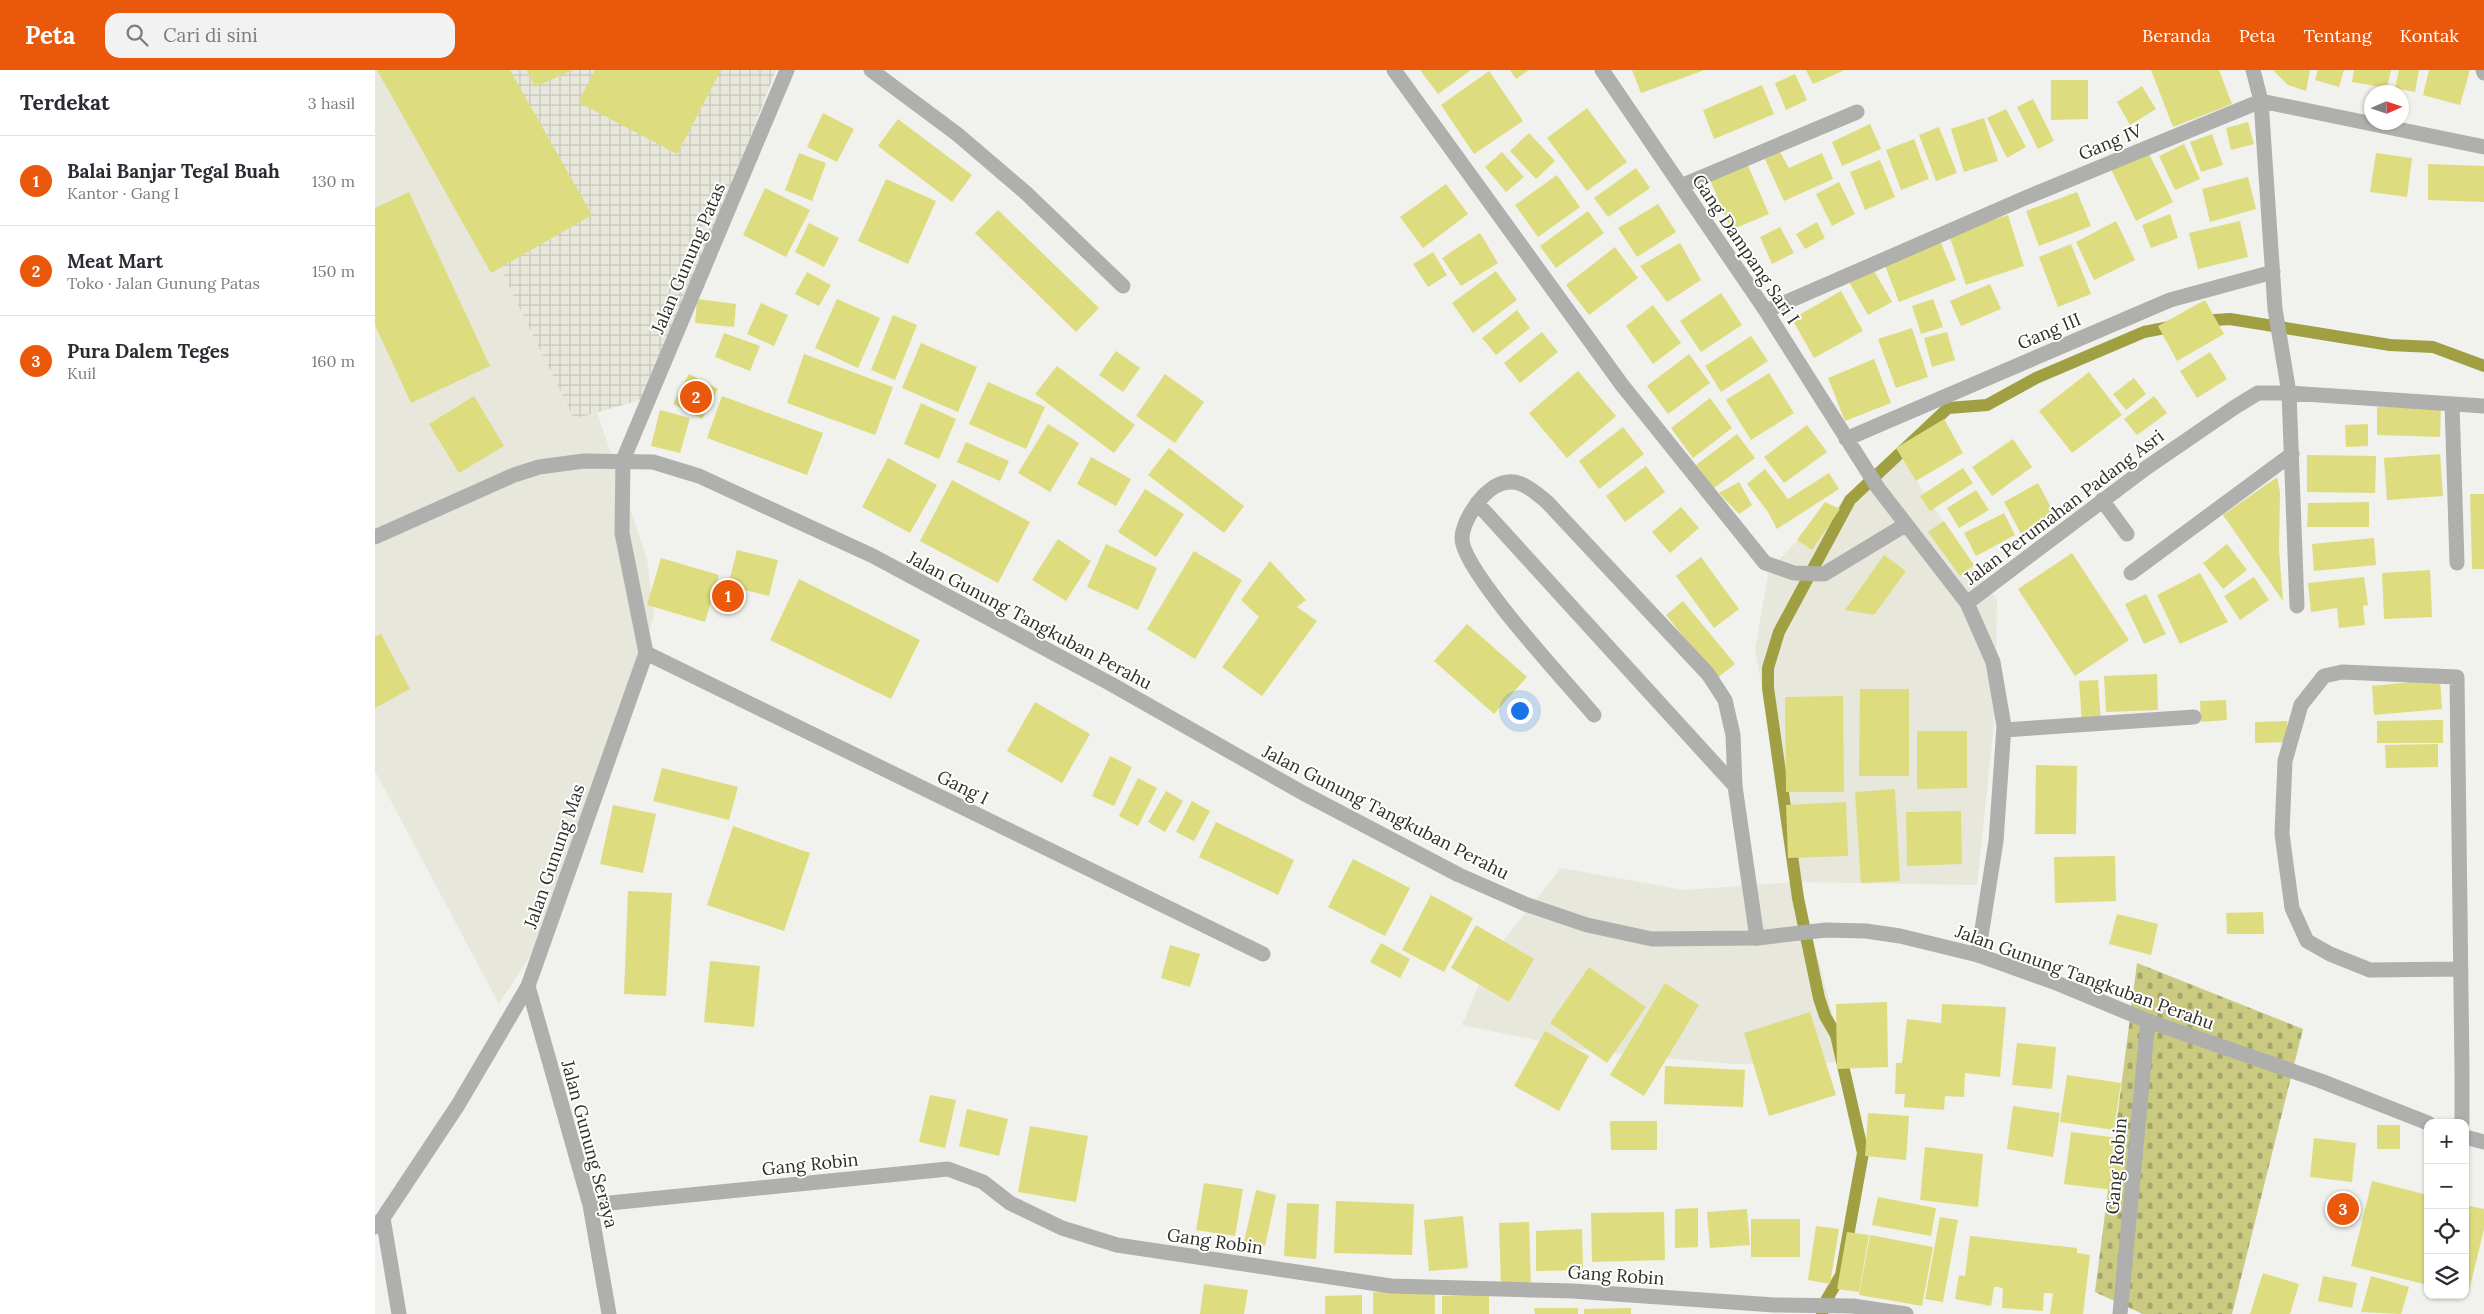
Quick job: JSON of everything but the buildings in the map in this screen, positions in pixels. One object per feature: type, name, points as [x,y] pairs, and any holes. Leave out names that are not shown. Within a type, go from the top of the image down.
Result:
[{"type":"street","name":"Jalan Gunung Patas","points":[[623,460],[787,70]]},
{"type":"street","points":[[871,70],[957,134],[1026,193],[1123,286]]},
{"type":"street","points":[[1394,70],[1622,385],[1765,563],[1795,573],[1824,574],[1905,525],[1967,603]]},
{"type":"street","name":"Gang Dampang Sari I","points":[[1602,70],[1766,311],[1855,453],[1905,525]]},
{"type":"street","points":[[2253,70],[2261,101],[2275,309],[2289,393],[2297,606]]},
{"type":"street","points":[[2261,101],[2484,147]]},
{"type":"street","name":"Gang IV","points":[[1766,311],[2025,198],[2261,101]]},
{"type":"street","points":[[1681,186],[1857,112]]},
{"type":"street","name":"Gang III","points":[[1846,439],[2169,300],[2273,272]]},
{"type":"street","name":"Jalan Perumahan Padang Asri","points":[[1978,955],[1995,841],[2004,730],[1993,662],[1967,603],[2146,468],[2258,393],[2289,393],[2484,406]]},
{"type":"street","points":[[2452,404],[2457,563]]},
{"type":"street","points":[[2131,574],[2292,454]]},
{"type":"street","name":"Jalan Gunung Tangkuban Perahu","points":[[375,537],[514,475],[539,468],[584,461],[623,460],[653,462],[699,476],[873,556],[1111,684],[1312,798],[1459,875],[1525,904],[1587,925],[1652,939],[1774,938],[1826,930],[1866,931],[1900,936],[1978,955],[2059,984],[2148,1021],[2312,1078],[2424,1121]]},
{"type":"street","points":[[623,460],[621,533],[646,653]]},
{"type":"street","points":[[1593,715],[1491,594],[1469,559],[1462,539],[1466,524],[1477,504],[1494,487],[1512,480],[1524,483],[1547,502],[1708,674],[1725,700],[1733,735],[1735,786],[1757,938]]},
{"type":"street","points":[[2102,500],[2127,534]]},
{"type":"street","points":[[1477,504],[1735,786]]},
{"type":"street","name":"Gang I","points":[[646,653],[1263,954]]},
{"type":"street","name":"Jalan Gunung Mas","points":[[379,1223],[458,1105],[528,986],[646,653]]},
{"type":"street","points":[[2461,970],[2371,970],[2331,954],[2307,940],[2292,908],[2282,834],[2285,762],[2301,704],[2324,676],[2342,672],[2457,677],[2461,970],[2462,1119]]},
{"type":"street","points":[[2004,730],[2194,717]]},
{"type":"street","name":"Jalan Gunung Seraya","points":[[528,986],[590,1205],[609,1314]]},
{"type":"street","name":"Gang Robin","points":[[2120,1314],[2148,1021]]},
{"type":"street","points":[[2469,1138],[2484,1142]]},
{"type":"street","name":"Gang Robin","points":[[590,1205],[948,1169],[983,1182],[1009,1203],[1062,1228],[1117,1245],[1391,1286],[1573,1291],[1774,1304],[1853,1306],[1906,1314]]},
{"type":"street","points":[[379,1223],[399,1314]]},
{"type":"shaded area","points":[[375,70],[403,70],[574,419],[597,412],[647,559],[654,616],[547,930],[499,1004],[375,771]]},
{"type":"shaded area","points":[[403,70],[776,70],[650,397],[574,419]]},
{"type":"shaded area","points":[[1900,456],[1997,600],[1996,705],[1977,885],[1798,882],[1845,1062],[1733,1064],[1590,1051],[1462,1025],[1491,956],[1561,868],[1684,890],[1797,882],[1755,649],[1769,570],[1807,531]]},
{"type":"green space","points":[[2137,963],[2303,1029],[2232,1314],[2143,1314],[2095,1292]]},
{"type":"waterway","points":[[2200,321],[2230,319],[2390,345],[2433,347],[2484,366]]},
{"type":"waterway","points":[[1822,1314],[1824,1304],[1841,1275],[1863,1153],[1836,1035],[1825,1016],[1819,998],[1798,898],[1768,688],[1768,668],[1779,632],[1850,500],[1948,408],[1987,405],[2036,378],[2144,332],[2175,326]]},
{"type":"place","name":"Meat Mart","points":[[696,397]]},
{"type":"place","name":"Balai Banjar Tegal Buah","points":[[728,596]]},
{"type":"place","name":"Pura Dalem Teges","points":[[2343,1209]]}]
